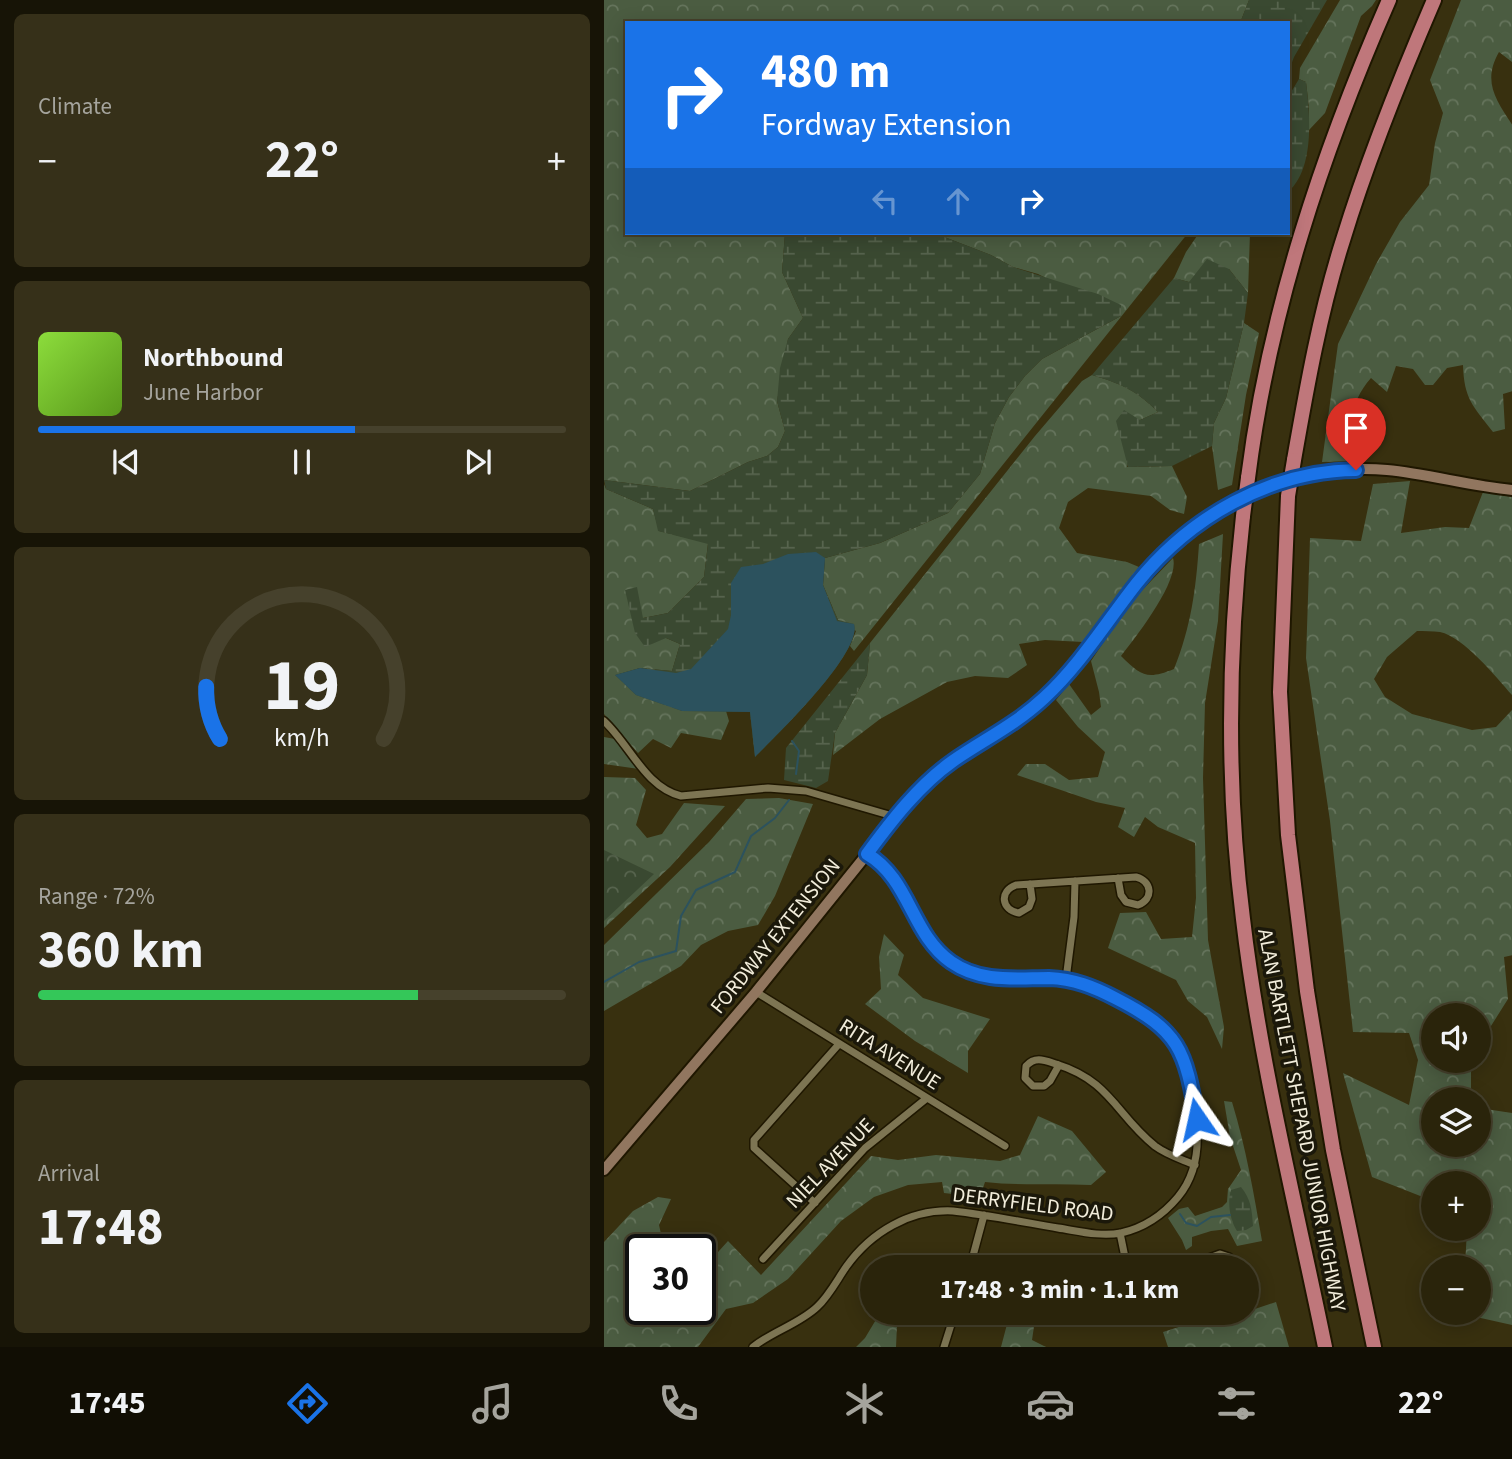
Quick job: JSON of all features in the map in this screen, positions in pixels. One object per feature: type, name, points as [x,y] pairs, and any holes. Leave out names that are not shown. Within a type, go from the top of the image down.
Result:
[{"type":"highway","name":"ALAN BARTLETT SHEPARD JUNIOR HIGHWAY","points":[[1325,1347],[1261,1036],[1239,884],[1230,707],[1234,613],[1248,478],[1269,359],[1301,234],[1334,134],[1389,0]]},
{"type":"highway","name":"ALAN BARTLETT SHEPARD JUNIOR HIGHWAY","points":[[1374,1347],[1333,1150],[1307,991],[1288,835],[1280,692],[1288,496],[1322,316],[1342,243],[1365,170],[1434,0]]},
{"type":"street","name":"FORDWAY EXTENSION","points":[[604,1170],[756,992],[917,792],[942,769],[1012,724],[1047,695],[1162,554],[1203,520],[1236,500],[1270,486],[1351,470],[1412,473],[1512,490]]},
{"type":"street","points":[[604,721],[647,774],[661,787],[681,796],[768,788],[806,791],[896,817]]},
{"type":"street","name":"DERRYFIELD ROAD","points":[[753,1347],[817,1307],[854,1257],[876,1236],[894,1224],[933,1212],[953,1211],[1087,1233],[1120,1233],[1150,1222],[1166,1210],[1184,1188],[1195,1165],[1197,1119],[1188,1076],[1176,1043],[1164,1028],[1146,1014],[1100,990],[1066,979],[995,978],[973,973],[953,963],[926,938],[893,876],[867,854]]},
{"type":"street","points":[[1030,884],[1032,899],[1029,908],[1019,913],[1010,910],[1004,900],[1008,889],[1016,884],[1030,884],[1118,878],[1136,877],[1145,880],[1149,888],[1146,901],[1138,905],[1126,902],[1121,895],[1118,878]]},
{"type":"street","points":[[1066,979],[1074,917],[1075,881]]},
{"type":"street","name":"RITA AVENUE","points":[[756,992],[1005,1146]]},
{"type":"street","points":[[815,1203],[754,1148],[753,1144],[839,1044]]},
{"type":"street","points":[[1059,1065],[1044,1086],[1033,1086],[1025,1078],[1025,1069],[1033,1060],[1042,1059],[1059,1065],[1083,1075],[1104,1090],[1156,1146],[1169,1155],[1195,1165]]},
{"type":"street","name":"NIEL AVENUE","points":[[763,1259],[877,1136],[927,1098]]},
{"type":"street","points":[[973,1255],[984,1215]]},
{"type":"street","points":[[1120,1233],[1125,1255]]},
{"type":"street","points":[[944,1347],[951,1325]]},
{"type":"green space","points":[[604,0],[1249,0],[1241,21],[625,21],[625,235],[785,235],[782,272],[803,318],[788,339],[777,401],[785,431],[778,447],[767,456],[748,462],[690,491],[604,480]]},
{"type":"green space","points":[[1249,0],[1327,0],[1290,68],[1290,21],[1241,21]]},
{"type":"green space","points":[[1340,0],[1376,0],[1361,16],[1325,113],[1309,130],[1306,82],[1299,79],[1300,68]]},
{"type":"green space","points":[[1461,0],[1512,0],[1512,62],[1499,52],[1491,82],[1497,99],[1513,126],[1513,391],[1503,394],[1505,429],[1493,432],[1475,408],[1465,386],[1463,365],[1447,368],[1433,385],[1425,385],[1413,369],[1396,366],[1387,392],[1371,378],[1358,397],[1352,417],[1349,461],[1322,462],[1338,344],[1376,264],[1400,222],[1429,185],[1435,143],[1443,113],[1430,80]]},
{"type":"green space","points":[[1299,79],[1306,82],[1309,109],[1307,155],[1297,182],[1290,190],[1290,94]]},
{"type":"green space","points":[[785,235],[939,235],[991,255],[1013,267],[1098,294],[1121,305],[1121,316],[1042,359],[1025,376],[1009,397],[995,423],[980,474],[948,513],[880,543],[825,558],[823,585],[838,620],[854,624],[853,637],[845,654],[816,693],[755,757],[750,712],[682,711],[636,695],[615,675],[640,668],[672,671],[680,644],[666,638],[645,647],[635,633],[625,590],[637,587],[643,618],[668,613],[704,577],[708,544],[658,531],[653,509],[606,489],[604,480],[690,491],[748,462],[767,456],[778,447],[785,431],[777,401],[780,368],[788,339],[803,318],[782,272]]},
{"type":"green space","points":[[939,235],[1186,235],[854,651],[850,646],[856,631],[838,620],[823,585],[825,558],[880,543],[948,513],[980,474],[995,423],[1009,397],[1025,376],[1042,359],[1121,316],[1038,274],[1013,267],[991,255]]},
{"type":"green space","points":[[1198,235],[1250,235],[1248,293],[1229,269],[1189,282],[1174,278]]},
{"type":"green space","points":[[1207,259],[1229,269],[1248,293],[1244,323],[1226,398],[1214,423],[1212,446],[1172,466],[1128,467],[1116,421],[1124,410],[1140,420],[1158,412],[1128,389],[1092,375],[1174,278],[1189,282]]},
{"type":"green space","points":[[1244,323],[1259,333],[1232,485],[1218,490],[1212,446],[1214,423],[1226,398]]},
{"type":"green space","points":[[1092,375],[1128,389],[1158,412],[1140,420],[1127,467],[1172,466],[1187,497],[1184,514],[1170,510],[1151,496],[1088,488],[1068,502],[1059,528],[1077,553],[1127,562],[1139,567],[1083,642],[1045,640],[1019,644],[1027,665],[1008,678],[975,676],[947,682],[880,719],[833,755],[835,733],[867,675],[870,643],[1035,436],[1082,381]]},
{"type":"green space","points":[[1410,481],[1401,533],[1445,527],[1469,528],[1483,492],[1512,497],[1512,695],[1469,649],[1449,635],[1437,632],[1417,631],[1387,657],[1374,679],[1385,697],[1412,714],[1472,730],[1496,727],[1512,710],[1513,955],[1504,957],[1508,999],[1491,1026],[1491,1003],[1421,1003],[1421,1073],[1471,1073],[1471,1087],[1421,1087],[1421,1157],[1491,1157],[1491,1110],[1512,1113],[1512,1325],[1491,1320],[1491,1255],[1466,1255],[1466,1241],[1491,1241],[1491,1171],[1421,1171],[1421,1196],[1372,1177],[1343,1073],[1409,1105],[1418,1060],[1409,1033],[1353,1032],[1330,821],[1306,658],[1310,538],[1361,541],[1373,484]]},
{"type":"green space","points":[[604,484],[606,489],[653,509],[659,531],[708,543],[704,577],[668,613],[643,618],[635,633],[666,638],[680,644],[672,671],[640,668],[616,675],[682,711],[726,711],[729,721],[721,740],[681,733],[671,748],[653,739],[638,753],[604,714]]},
{"type":"green space","points":[[1223,534],[1218,621],[1205,703],[1203,778],[1208,940],[1224,1027],[1222,1049],[1207,1017],[1188,1001],[1176,980],[1108,948],[1120,913],[1146,912],[1161,939],[1192,937],[1196,898],[1195,843],[1158,827],[1145,817],[1134,837],[1118,827],[1125,808],[1096,802],[1017,775],[1026,764],[1045,764],[1069,780],[1098,777],[1105,752],[1078,727],[1056,700],[1069,684],[1091,715],[1101,707],[1091,661],[1129,604],[1173,558],[1170,580],[1163,594],[1121,656],[1145,674],[1174,669],[1192,608],[1199,544]]},
{"type":"green space","points":[[870,643],[867,675],[835,733],[828,781],[816,788],[784,780],[786,748]]},
{"type":"green space","points":[[604,737],[615,739],[639,769],[604,764]]},
{"type":"green space","points":[[604,777],[635,778],[646,790],[636,825],[647,838],[662,834],[684,803],[725,806],[670,867],[604,928]]},
{"type":"green space","points":[[779,798],[813,804],[775,896],[758,925],[728,931],[701,945],[681,966],[604,1011],[604,945],[709,842],[746,799]]},
{"type":"green space","points":[[604,850],[654,874],[604,921]]},
{"type":"green space","points":[[884,934],[904,955],[898,975],[923,998],[990,1019],[968,1051],[968,1073],[915,1041],[865,1004],[881,989],[879,957]]},
{"type":"green space","points":[[1224,1101],[1232,1102],[1237,1119],[1262,1241],[1237,1246],[1228,1229],[1211,1231],[1192,1237],[1192,1246],[1186,1250],[1168,1218],[1179,1209],[1188,1207],[1195,1216],[1222,1207],[1227,1202],[1228,1189],[1241,1170],[1230,1137]]},
{"type":"green space","points":[[1038,1116],[1072,1131],[1106,1172],[1091,1185],[985,1182],[980,1197],[944,1193],[942,1182],[908,1185],[874,1197],[841,1221],[788,1279],[753,1303],[726,1309],[716,1323],[716,1254],[728,1241],[761,1275],[871,1156],[898,1160],[936,1155],[1000,1161],[1020,1155]]},
{"type":"green space","points":[[1241,1187],[1250,1205],[1253,1226],[1237,1231],[1231,1217],[1229,1200],[1231,1190]]},
{"type":"green space","points":[[658,1197],[671,1199],[659,1225],[661,1234],[625,1234],[625,1325],[714,1325],[698,1347],[604,1347],[604,1242],[633,1211]]},
{"type":"green space","points":[[1276,1302],[1289,1347],[1168,1347],[1163,1332],[1185,1325],[1259,1325],[1259,1308]]},
{"type":"green space","points":[[873,1325],[897,1325],[896,1347],[856,1347]]},
{"type":"green space","points":[[1007,1325],[1034,1325],[1032,1340],[1046,1347],[1001,1347]]},
{"type":"water","points":[[816,552],[825,558],[823,585],[837,621],[854,624],[853,637],[845,654],[816,693],[755,757],[750,712],[682,711],[636,695],[615,675],[640,668],[676,673],[691,669],[728,629],[731,583],[741,567],[763,564],[788,554]]},
{"type":"waterway","points":[[792,741],[799,751],[796,774]]},
{"type":"waterway","points":[[604,982],[639,962],[676,951],[681,916],[696,890],[735,872],[751,836],[775,818],[789,800]]},
{"type":"waterway","points":[[1180,1214],[1186,1223],[1197,1226],[1211,1217],[1230,1215]]},
{"type":"route","points":[[1197,1119],[1180,1052],[1176,1043],[1155,1020],[1082,983],[1050,978],[995,978],[966,971],[931,944],[893,876],[867,854],[928,782],[954,760],[1012,724],[1063,679],[1152,565],[1185,534],[1236,500],[1270,486],[1307,476],[1356,470]]}]
